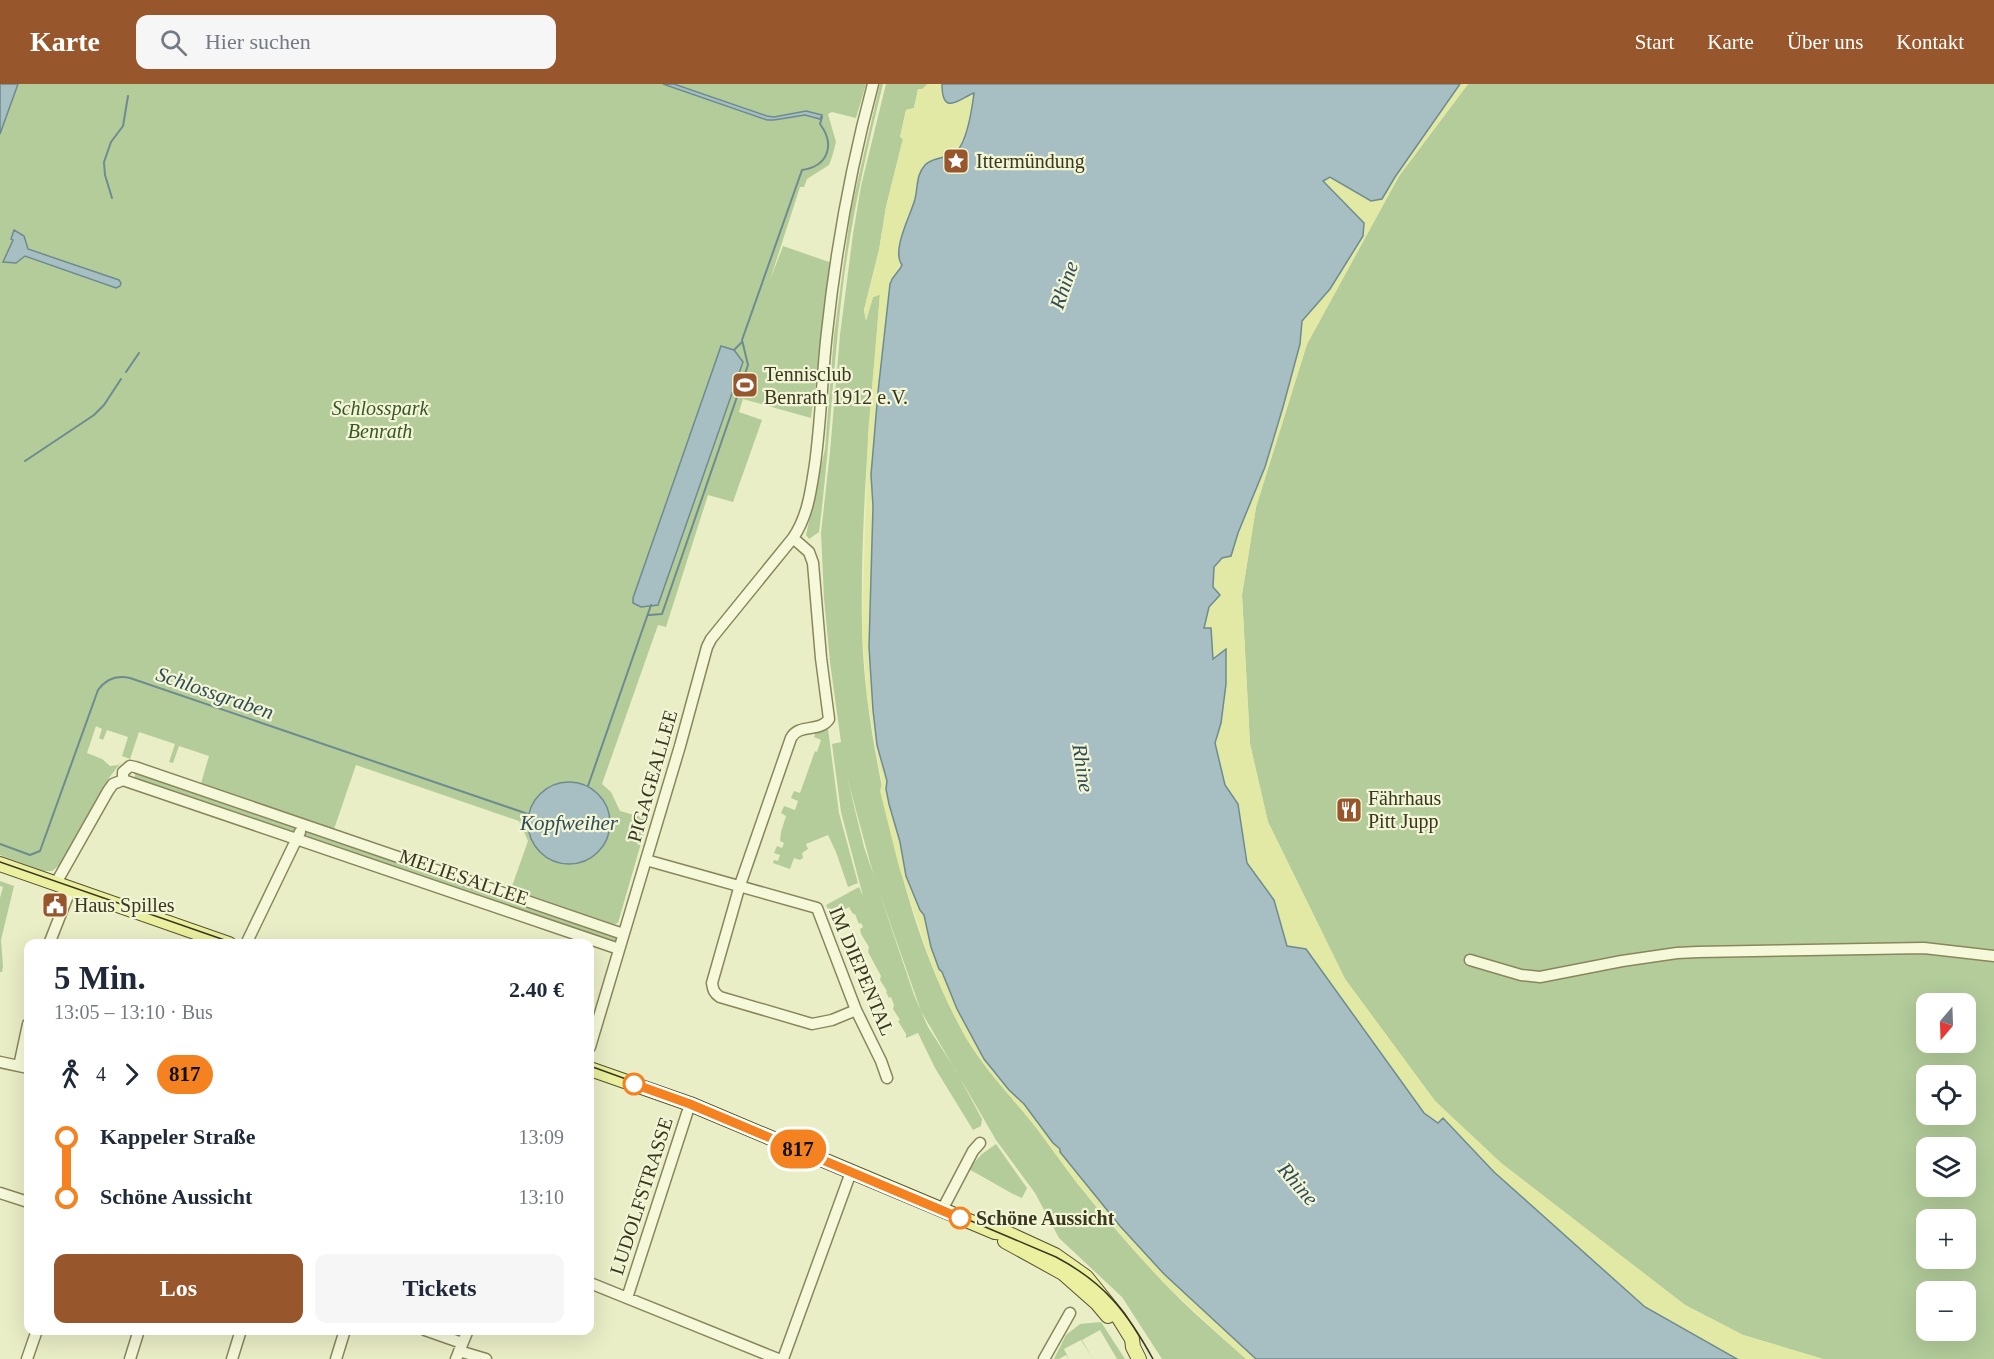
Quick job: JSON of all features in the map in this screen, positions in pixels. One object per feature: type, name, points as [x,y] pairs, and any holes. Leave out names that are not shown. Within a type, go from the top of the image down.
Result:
[{"type":"main road","points":[[0,864],[215,939]]},
{"type":"main road","points":[[594,1070],[690,1104],[995,1232],[1007,1233],[1047,1251],[1066,1261],[1136,1353]]},
{"type":"street","name":"PIGAGEALLEE","points":[[594,1033],[707,647],[711,639],[793,538],[802,525],[806,512],[818,442],[827,333],[843,211],[857,140],[873,84]]},
{"type":"street","points":[[793,538],[809,552],[813,563],[828,723],[794,733],[740,885],[712,982],[714,993],[720,997],[812,1024],[832,1020],[856,1010]]},
{"type":"street","name":"MELIESALLEE","points":[[123,780],[124,771],[130,766],[135,767],[623,934]]},
{"type":"street","name":"MELIESALLEE","points":[[56,883],[108,791],[113,784],[123,780],[590,939]]},
{"type":"street","points":[[248,939],[305,824]]},
{"type":"street","name":"IM DIEPENTAL","points":[[646,860],[817,908],[856,1010],[887,1078]]},
{"type":"street","points":[[51,939],[70,888]]},
{"type":"street","name":"MELIESALLEE","points":[[594,940],[619,949]]},
{"type":"street","points":[[1470,960],[1521,975],[1540,977],[1677,953],[1698,952],[1924,948],[1994,956]]},
{"type":"street","points":[[0,1062],[24,1067]]},
{"type":"street","name":"LUDOLFSTRASSE","points":[[627,1298],[690,1104]]},
{"type":"street","points":[[942,1210],[973,1151],[980,1143]]},
{"type":"street","points":[[783,1359],[851,1172]]},
{"type":"street","points":[[0,1193],[24,1201]]},
{"type":"street","points":[[594,1285],[778,1359]]},
{"type":"street","points":[[1044,1359],[1070,1313]]},
{"type":"street","points":[[27,1359],[35,1335]]},
{"type":"street","points":[[130,1359],[137,1335]]},
{"type":"street","points":[[232,1359],[239,1335]]},
{"type":"street","points":[[336,1359],[343,1335]]},
{"type":"street","points":[[433,1335],[459,1351],[486,1359]]},
{"type":"street","points":[[459,1351],[466,1335]]},
{"type":"green space","name":"Schlosspark Benrath","points":[[0,84],[866,84],[856,118],[832,112],[828,114],[836,142],[832,157],[829,165],[807,179],[804,187],[800,187],[770,280],[783,246],[832,263],[811,418],[743,399],[739,412],[762,420],[733,502],[708,495],[666,627],[658,625],[602,784],[611,792],[620,811],[648,819],[618,923],[614,924],[511,889],[528,841],[519,821],[356,765],[333,832],[200,787],[209,756],[179,746],[173,763],[169,762],[175,744],[139,732],[130,759],[122,756],[128,737],[107,730],[103,740],[99,738],[102,729],[96,726],[87,753],[102,759],[110,766],[118,765],[122,761],[109,778],[61,864],[52,871],[43,871],[0,855]]},
{"type":"green space","points":[[880,84],[883,84],[861,180],[844,277],[819,532],[809,539],[806,535],[825,449],[834,335],[851,210]]},
{"type":"green space","points":[[886,84],[928,84],[918,89],[914,108],[906,110],[900,137],[903,139],[864,310],[866,320],[873,297],[880,294],[864,503],[862,628],[864,667],[877,763],[903,880],[924,944],[949,1006],[981,1060],[1077,1183],[1130,1246],[1183,1302],[1246,1359],[1162,1359],[1122,1297],[1059,1238],[1035,1193],[996,1140],[959,1076],[982,1119],[981,1126],[973,1130],[935,1068],[918,1033],[906,1038],[898,1021],[900,1020],[893,1009],[891,997],[889,998],[880,980],[881,976],[868,952],[869,947],[861,934],[860,929],[863,927],[861,923],[859,924],[849,907],[831,915],[826,905],[859,887],[863,896],[841,812],[832,744],[841,742],[830,662],[821,533],[840,335],[853,234],[861,186]],"holes":[[[847,777],[873,875],[864,847]],[[878,887],[921,1011],[914,995]],[[921,1011],[952,1064],[928,1027]]]},
{"type":"green space","points":[[1468,84],[1994,84],[1994,1359],[1823,1359],[1743,1335],[1685,1305],[1501,1163],[1435,1101],[1345,979],[1268,822],[1250,744],[1242,595],[1256,507],[1307,344],[1399,176]]},
{"type":"green space","points":[[828,729],[839,813],[858,883],[848,887],[828,835],[806,844],[808,849],[802,853],[803,858],[800,860],[794,858],[790,869],[773,863],[774,860],[778,861],[780,855],[774,853],[777,846],[782,848],[784,843],[780,841],[786,816],[781,813],[784,806],[795,810],[798,801],[791,798],[794,791],[800,793],[821,740],[814,737],[816,730]]},
{"type":"green space","points":[[135,772],[618,937],[616,944],[135,780]]},
{"type":"green space","points":[[0,881],[14,886],[1,940],[2,972],[0,972],[0,898],[3,887],[0,886]]},
{"type":"green space","points":[[996,1144],[1027,1188],[1022,1198],[968,1169],[982,1154]]},
{"type":"green space","points":[[1101,1322],[1125,1359],[1117,1359],[1100,1330],[1082,1340],[1093,1359],[1081,1340],[1064,1349],[1069,1359],[1066,1355],[1054,1359],[1066,1335],[1080,1324]]},
{"type":"sand","points":[[928,84],[942,84],[942,92],[950,103],[955,104],[974,92],[972,107],[967,130],[958,150],[951,155],[930,162],[920,172],[915,199],[900,241],[899,257],[902,264],[890,284],[871,475],[873,506],[869,647],[887,781],[886,789],[908,879],[918,907],[924,915],[938,969],[942,972],[957,1009],[984,1059],[1009,1090],[1024,1104],[1120,1226],[1165,1274],[1256,1359],[1246,1359],[1165,1284],[1077,1183],[1035,1126],[989,1071],[966,1038],[943,992],[899,867],[880,791],[882,783],[868,704],[862,629],[868,433],[880,295],[873,297],[866,321],[864,310],[903,139],[900,137],[906,110],[914,108],[918,89],[923,89]]},
{"type":"sand","points":[[1460,84],[1468,84],[1399,176],[1307,344],[1256,507],[1242,595],[1250,744],[1268,822],[1345,979],[1435,1101],[1501,1163],[1685,1305],[1743,1335],[1823,1359],[1737,1359],[1645,1307],[1494,1172],[1443,1118],[1438,1123],[1424,1113],[1306,949],[1287,946],[1274,900],[1247,863],[1238,804],[1225,785],[1215,743],[1221,723],[1226,650],[1213,660],[1211,629],[1203,628],[1209,607],[1220,595],[1213,587],[1215,567],[1220,560],[1231,556],[1265,467],[1300,344],[1302,321],[1330,289],[1364,223],[1322,181],[1330,177],[1371,201],[1382,199]]},
{"type":"water","points":[[0,84],[18,84],[0,134]]},
{"type":"water","points":[[663,84],[674,84],[767,116],[774,117],[806,111],[822,115],[820,119],[805,115],[767,120]]},
{"type":"water","name":"Rhine","points":[[942,84],[1460,84],[1382,199],[1371,201],[1330,177],[1323,181],[1364,223],[1363,236],[1330,289],[1302,321],[1300,344],[1265,467],[1231,556],[1222,558],[1214,567],[1213,587],[1220,595],[1209,607],[1204,628],[1211,628],[1213,659],[1226,649],[1226,684],[1221,723],[1215,743],[1225,785],[1238,804],[1247,863],[1274,900],[1287,946],[1306,949],[1424,1113],[1438,1123],[1443,1118],[1494,1172],[1645,1307],[1737,1359],[1256,1359],[1164,1274],[1120,1226],[1024,1104],[1009,1090],[984,1059],[939,969],[931,947],[924,915],[906,876],[886,789],[887,781],[877,745],[869,647],[873,506],[871,475],[890,284],[902,265],[899,259],[900,242],[915,199],[920,173],[929,162],[951,155],[958,150],[967,130],[974,93],[948,103],[943,94]]},
{"type":"water","points":[[14,230],[24,236],[28,249],[119,280],[120,286],[116,288],[25,256],[16,263],[3,262],[13,240],[11,239]]},
{"type":"water","points":[[721,346],[734,350],[743,362],[658,605],[641,607],[633,603],[633,598]]},
{"type":"water","name":"Kopfweiher","points":[[561,782],[577,782],[592,789],[603,800],[610,815],[607,839],[598,852],[577,864],[561,864],[546,857],[535,846],[528,831],[528,815],[535,800],[546,789]]},
{"type":"waterway","points":[[112,198],[105,175],[104,162],[111,142],[123,126],[128,96]]},
{"type":"waterway","points":[[649,615],[662,614],[748,365],[742,340],[802,170],[818,164],[827,153],[827,139],[820,124],[822,117]]},
{"type":"waterway","points":[[734,350],[742,342]]},
{"type":"waterway","points":[[126,372],[139,353]]},
{"type":"waterway","points":[[25,461],[94,415],[104,405],[121,379]]},
{"type":"waterway","points":[[588,786],[651,605]]},
{"type":"waterway","name":"Schlossgraben","points":[[0,844],[30,855],[40,851],[98,690],[108,681],[121,677],[130,678],[528,814]]},
{"type":"tram line","points":[[0,862],[222,939]]},
{"type":"tram line","points":[[594,1067],[695,1104],[1056,1257],[1088,1277],[1113,1300],[1134,1327],[1153,1359]]},
{"type":"bus line","name":"817","points":[[634,1084],[690,1104],[960,1218]]},
{"type":"place","name":"Ittermündung","points":[[956,161]]},
{"type":"place","name":"Tennisclub Benrath 1912 e.V.","points":[[745,385]]},
{"type":"place","name":"Fährhaus Pitt Jupp","points":[[1349,810]]},
{"type":"place","name":"Haus Spilles","points":[[55,905]]},
{"type":"place","name":"Schöne Aussicht","points":[[960,1218]]}]
